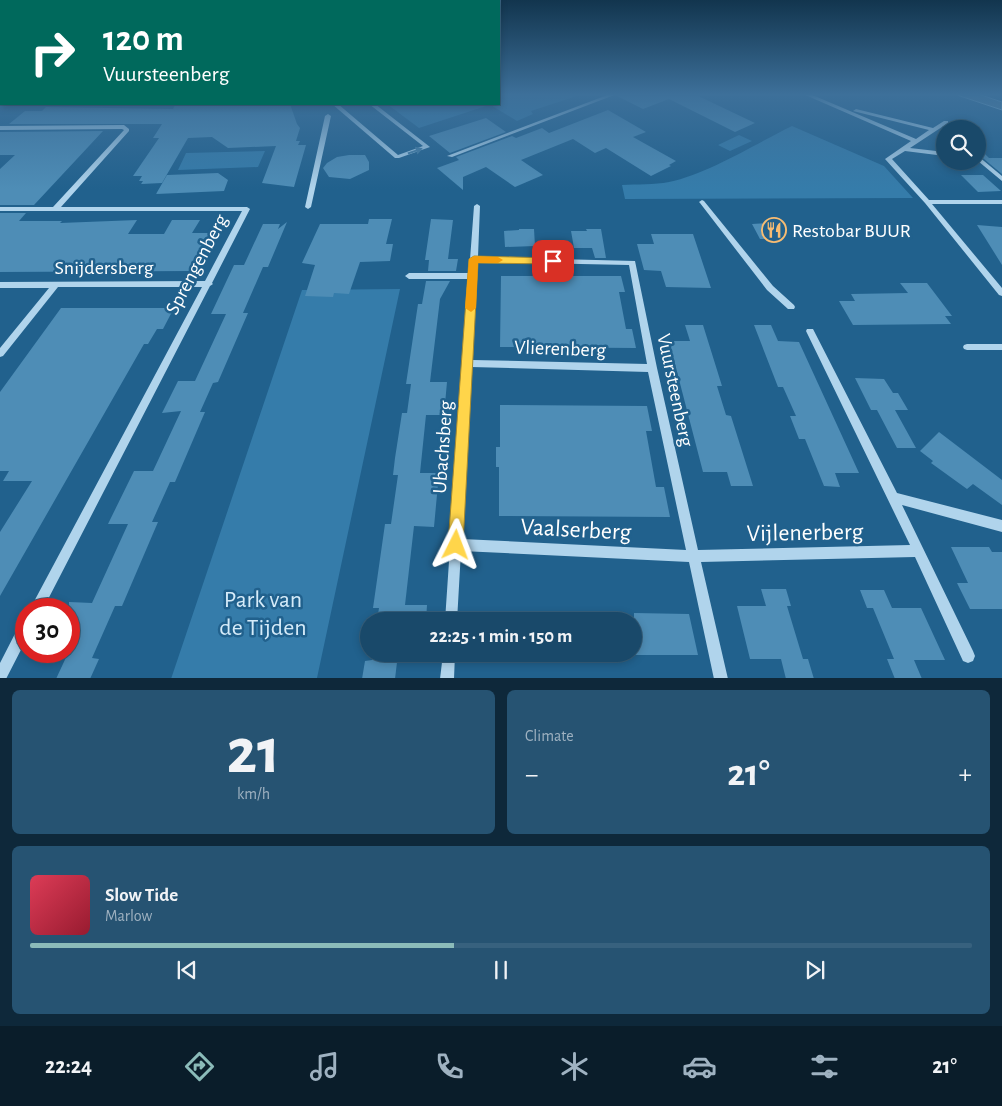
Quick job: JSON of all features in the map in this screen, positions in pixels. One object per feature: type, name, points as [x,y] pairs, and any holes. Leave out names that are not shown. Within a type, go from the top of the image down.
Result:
[{"type":"street","points":[[308,207],[326,126]]},
{"type":"street","points":[[360,126],[399,160],[427,147],[400,126]]},
{"type":"street","points":[[450,156],[530,126]]},
{"type":"street","points":[[879,126],[916,142]]},
{"type":"street","points":[[917,126],[934,130]]},
{"type":"street","points":[[0,128],[124,127],[127,130],[55,209],[0,209]]},
{"type":"street","points":[[934,130],[888,159],[927,202],[1002,292]]},
{"type":"street","points":[[905,149],[936,153]]},
{"type":"street","points":[[986,165],[1002,179]]},
{"type":"street","points":[[702,202],[770,288],[791,307]]},
{"type":"street","points":[[927,202],[1002,202]]},
{"type":"street","name":"Ubachsberg","points":[[452,612],[477,206]]},
{"type":"street","name":"Sprengenberg","points":[[42,598],[247,209],[55,209]]},
{"type":"street","name":"Vuursteenberg","points":[[474,259],[632,263],[652,368],[721,678]]},
{"type":"street","points":[[409,276],[473,276]]},
{"type":"street","name":"Snijdersberg","points":[[0,285],[208,284]]},
{"type":"street","points":[[0,354],[56,285]]},
{"type":"street","points":[[810,331],[893,497],[968,656]]},
{"type":"street","points":[[967,347],[1002,347]]},
{"type":"street","name":"Vlierenberg","points":[[467,363],[652,368]]},
{"type":"street","points":[[893,497],[1002,526]]},
{"type":"street","name":"Vaalserberg","points":[[456,545],[694,556]]},
{"type":"street","name":"Vijlenerberg","points":[[694,556],[918,550]]},
{"type":"street","points":[[0,677],[15,649]]},
{"type":"street","points":[[447,678],[448,662]]},
{"type":"green space","points":[[792,126],[884,166],[913,198],[625,199],[622,185],[663,183],[684,178],[715,166]]},
{"type":"green space","points":[[739,135],[752,141],[730,151],[718,145]]},
{"type":"green space","points":[[265,151],[258,167],[178,170],[186,153]]},
{"type":"green space","name":"Park van de Tijden","points":[[400,289],[317,678],[171,678],[302,290]]},
{"type":"building","points":[[161,126],[298,126],[300,128],[296,141],[300,141],[298,145],[306,145],[294,187],[262,183],[276,146],[228,148],[212,137],[188,138],[162,183],[141,184],[143,181],[139,181],[142,176],[133,176],[159,138],[153,138]]},
{"type":"building","points":[[462,126],[497,126],[506,132],[450,153],[429,136]]},
{"type":"building","points":[[568,126],[635,126],[646,132],[633,137],[676,161],[669,165],[671,166],[651,176],[606,148],[595,153],[573,139],[521,160],[543,175],[515,187],[486,167],[463,177],[463,190],[437,168],[459,160],[456,157],[512,136],[516,138],[542,128],[549,133]]},
{"type":"building","points":[[722,126],[749,126],[735,132]]},
{"type":"building","points":[[103,131],[34,205],[0,205],[0,169],[15,155],[0,155],[0,132]]},
{"type":"building","points":[[365,155],[369,162],[369,170],[350,179],[329,177],[323,168],[327,163],[337,157]]},
{"type":"building","points":[[986,155],[989,158],[1002,158],[1002,174],[986,161]]},
{"type":"building","points":[[218,173],[228,180],[224,191],[156,194],[167,175]]},
{"type":"building","points":[[961,175],[983,175],[1001,191],[978,192]]},
{"type":"building","points":[[0,213],[26,213],[19,221],[62,221],[60,223],[137,220],[128,234],[164,234],[172,220],[200,220],[192,233],[213,233],[192,271],[0,272]]},
{"type":"building","points":[[369,219],[392,219],[386,244],[393,244],[390,261],[360,262],[349,294],[334,293],[333,297],[305,296],[315,265],[302,263],[320,224],[368,224]]},
{"type":"building","points":[[431,219],[453,220],[448,259],[458,259],[456,271],[428,271],[429,260],[425,260]]},
{"type":"building","points":[[287,222],[268,267],[263,267],[243,313],[248,313],[218,382],[213,383],[200,412],[205,412],[175,482],[170,482],[152,522],[158,522],[122,606],[115,606],[92,658],[99,659],[90,678],[56,678],[63,663],[80,663],[80,602],[92,603],[128,524],[108,524],[134,471],[153,471],[181,411],[162,413],[178,381],[195,381],[226,314],[211,314],[234,265],[244,265],[263,224],[280,224],[278,229]]},
{"type":"building","points":[[770,223],[776,239],[760,239],[752,224]]},
{"type":"building","points":[[977,225],[1002,227],[1002,265]]},
{"type":"building","points":[[534,229],[535,246],[505,247],[504,231]]},
{"type":"building","points":[[586,229],[601,229],[606,258],[595,258],[592,248],[574,248],[571,231],[587,231]]},
{"type":"building","points":[[651,234],[693,234],[711,288],[666,287],[661,271],[644,270],[637,244],[654,244]]},
{"type":"building","points":[[501,276],[621,276],[625,292],[619,292],[626,329],[632,329],[636,348],[500,347]]},
{"type":"building","points":[[426,281],[450,281],[440,299],[430,382],[447,382],[444,415],[426,415],[420,473],[439,473],[434,527],[414,526],[405,605],[427,605],[427,612],[378,612],[379,608],[373,608],[385,524],[391,524],[398,475],[393,475],[395,458],[402,413],[407,413],[411,384],[406,384],[418,304],[422,304]]},
{"type":"building","points":[[900,283],[927,283],[952,316],[945,316],[951,324],[853,325],[839,301],[855,301],[851,294],[908,293]]},
{"type":"building","points":[[61,308],[174,308],[163,329],[157,329],[148,344],[144,344],[0,596],[0,532],[32,481],[3,481],[9,471],[0,471],[0,392]]},
{"type":"building","points":[[685,325],[703,325],[722,386],[717,386],[726,415],[731,416],[753,486],[731,486],[727,472],[703,472],[669,341],[690,341]]},
{"type":"building","points":[[754,325],[771,325],[778,341],[799,342],[859,473],[835,473],[840,487],[824,486],[805,439],[799,439],[790,416],[796,416],[783,387],[778,387]]},
{"type":"building","points":[[855,378],[884,379],[893,393],[898,393],[908,410],[895,410],[916,448],[897,448],[877,410],[871,410]]},
{"type":"building","points":[[500,405],[647,406],[652,431],[646,431],[656,487],[664,487],[670,517],[499,516],[499,467],[496,467],[496,447],[500,447]]},
{"type":"building","points":[[939,432],[1002,480],[1002,505],[973,484],[967,489],[931,463],[933,461],[920,451]]},
{"type":"building","points":[[951,547],[989,547],[992,552],[1002,552],[1002,609],[970,609],[957,583],[968,583]]},
{"type":"building","points":[[761,589],[786,589],[791,606],[787,606],[803,659],[808,659],[814,678],[786,678],[781,659],[750,659],[737,606],[766,606]]},
{"type":"building","points":[[860,590],[884,590],[892,608],[921,608],[945,660],[914,660],[922,678],[895,678],[887,659],[894,659],[873,608],[867,608]]},
{"type":"building","points":[[642,613],[689,614],[698,655],[642,655]]},
{"type":"building","points":[[365,662],[397,662],[395,678],[362,678]]},
{"type":"slow traffic","points":[[471,308],[474,259],[498,260]]},
{"type":"place","name":"Restobar BUUR","points":[[774,230]]},
{"type":"route","points":[[456,545],[474,259],[553,261]]}]
